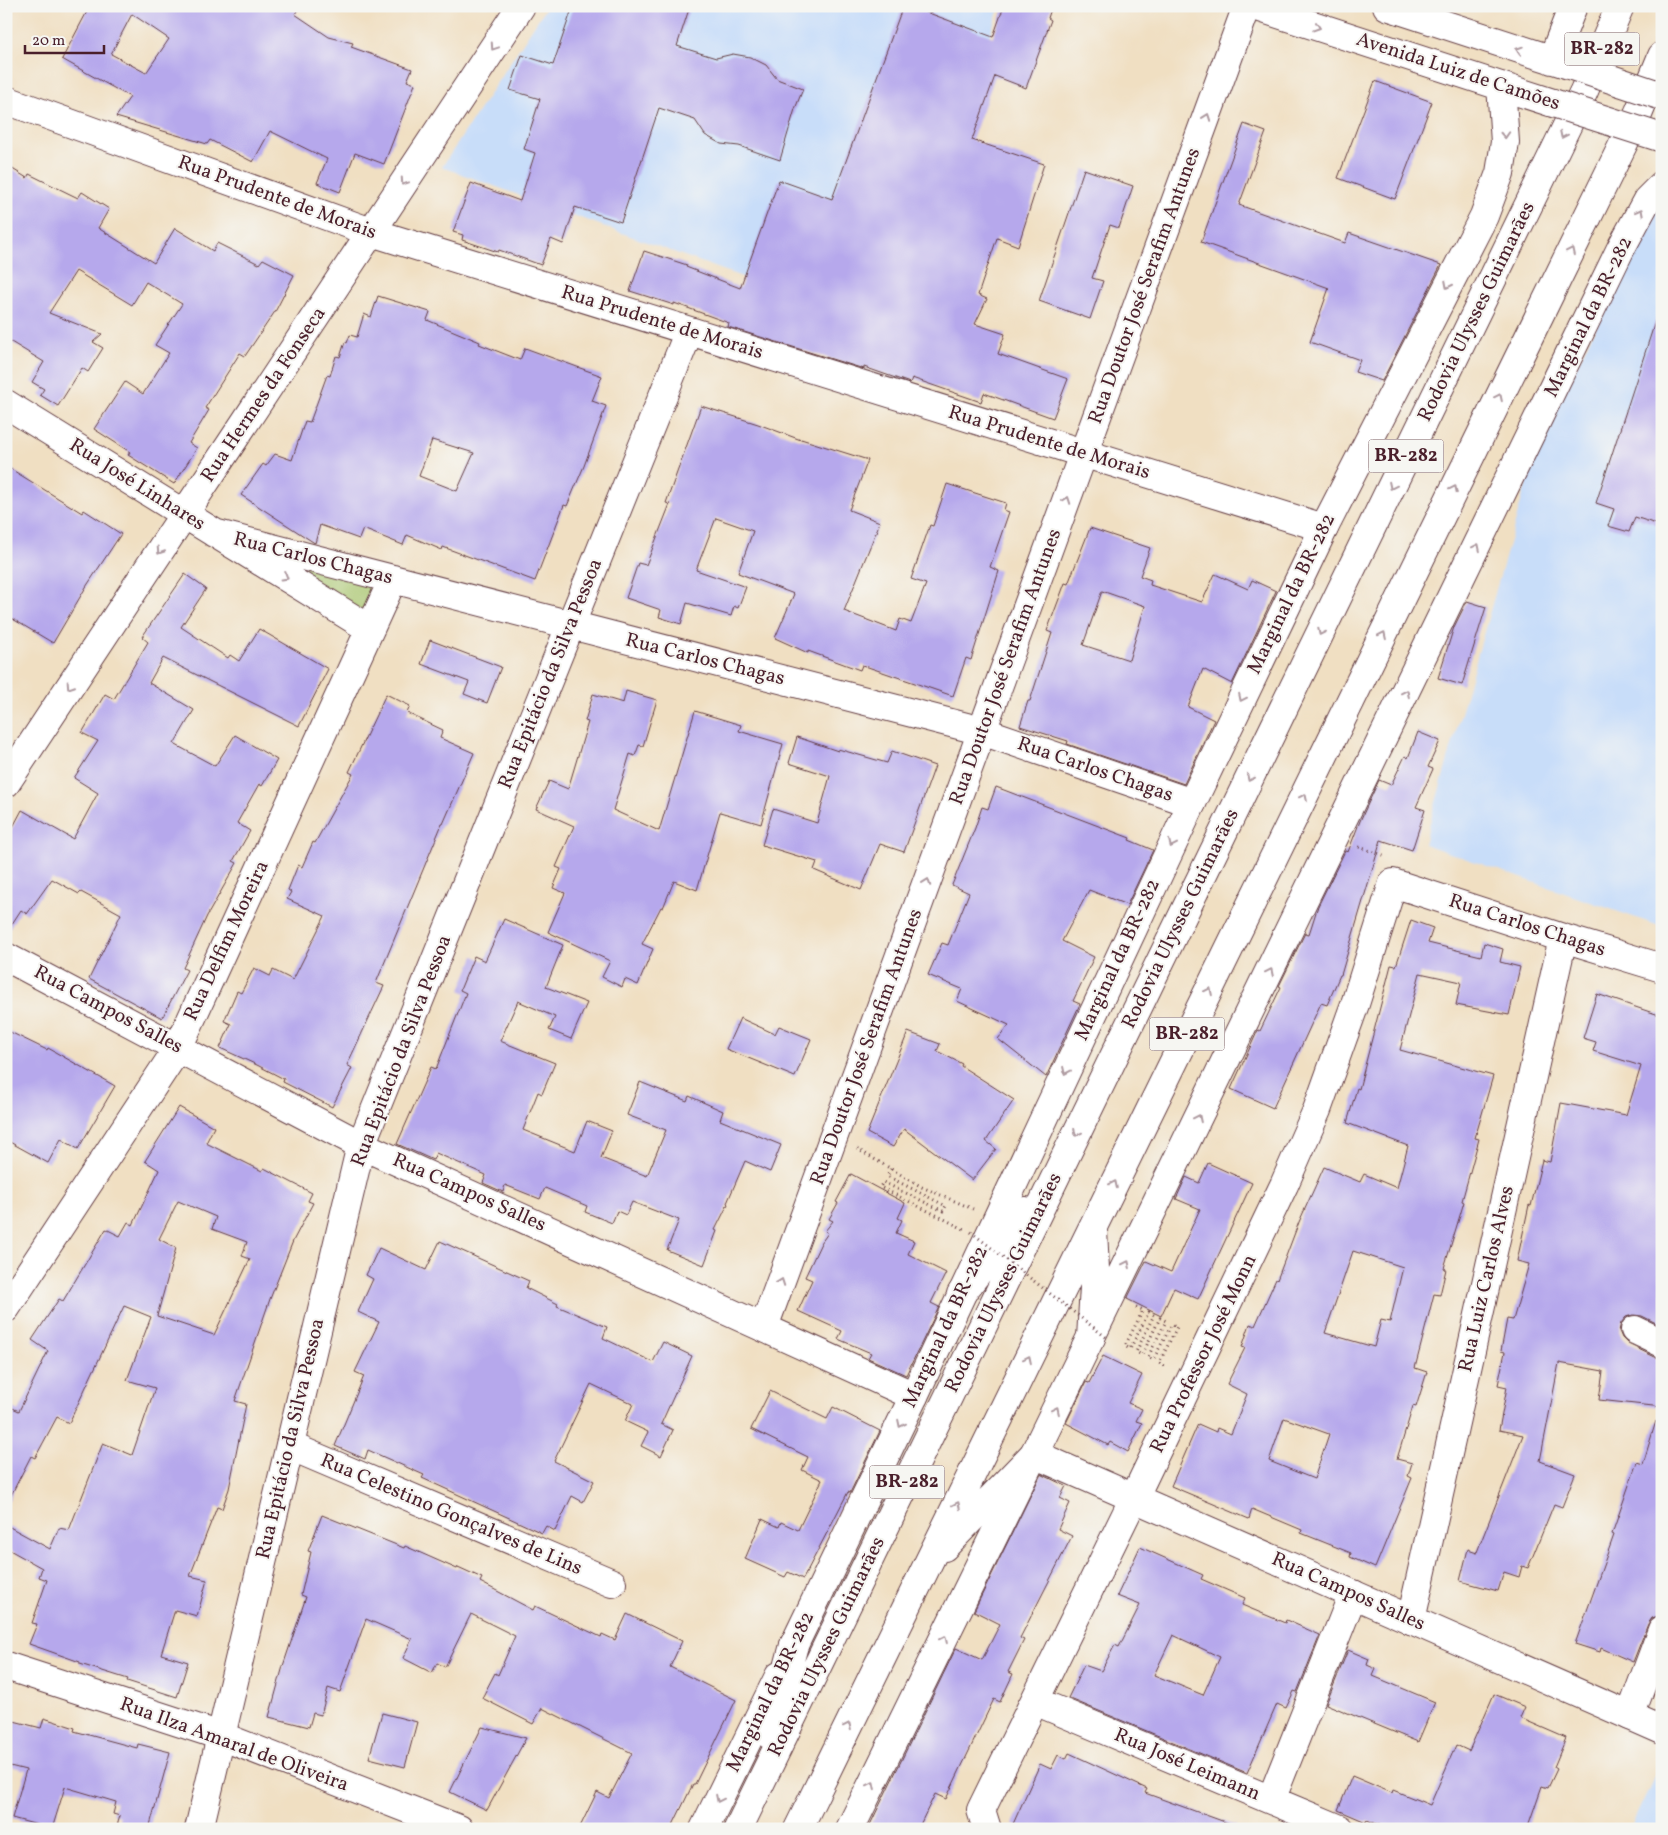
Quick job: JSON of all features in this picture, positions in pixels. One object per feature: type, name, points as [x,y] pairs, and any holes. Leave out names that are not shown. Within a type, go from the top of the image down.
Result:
[{"type":"main road","name":"Rua Hermes da Fonseca","points":[[6,783],[521,6]]},
{"type":"main road","name":"Rua Doutor José Serafim Antunes","points":[[764,1327],[1248,6]]},
{"type":"main road","name":"Avenida Luiz de Camões","points":[[1254,6],[1662,138]]},
{"type":"main road","name":"Avenida Luiz de Camões","points":[[1387,6],[1662,96]]},
{"type":"main road","points":[[1559,62],[1573,6]]},
{"type":"main road","name":"Rodovia Ulysses Guimarães","points":[[738,1829],[1584,91],[1620,6]]},
{"type":"main road","name":"BR-282","points":[[798,1829],[1639,112],[1662,56]]},
{"type":"main road","name":"Marginal da BR-282","points":[[704,1829],[914,1396],[1192,803],[1324,528],[1484,216],[1500,172],[1505,142],[1501,86]]},
{"type":"main road","name":"Rua Prudente de Morais","points":[[6,100],[371,232],[1324,528]]},
{"type":"main road","name":"Marginal da BR-282","points":[[850,1829],[1034,1454],[1103,1335],[1335,839],[1621,248],[1647,200],[1662,185]]},
{"type":"main road","name":"Rua Epitácio da Silva Pessoa","points":[[199,1829],[361,1144],[689,331]]},
{"type":"main road","name":"Rua José Linhares","points":[[6,404],[370,629]]},
{"type":"main road","name":"Rua Carlos Chagas","points":[[214,533],[982,731],[1192,803]]},
{"type":"main road","name":"Rua Delfim Moreira","points":[[6,1308],[178,1048],[393,579]]},
{"type":"main road","name":"Rua Carlos Chagas","points":[[1393,883],[1662,968]]},
{"type":"main road","name":"Rua Professor José Monn","points":[[980,1823],[1035,1701],[1284,1185],[1316,1110],[1355,1004],[1393,883]]},
{"type":"main road","name":"Rua Luiz Carlos Alves","points":[[1411,1620],[1564,938]]},
{"type":"main road","name":"Rua Campos Salles","points":[[6,957],[361,1144],[914,1396]]},
{"type":"main road","points":[[961,1294],[1061,1167]]},
{"type":"main road","points":[[1093,1228],[1095,1270],[1103,1335]]},
{"type":"main road","points":[[1635,1330],[1662,1343]]},
{"type":"main road","name":"Rua Celestino Gonçalves de Lins","points":[[290,1446],[612,1583]]},
{"type":"main road","points":[[928,1564],[1034,1454]]},
{"type":"main road","name":"Rua Campos Salles","points":[[1034,1454],[1662,1730]]},
{"type":"main road","points":[[1271,1800],[1353,1594]]},
{"type":"main road","points":[[1630,1716],[1662,1630]]},
{"type":"main road","points":[[753,1798],[794,1645]]},
{"type":"main road","name":"Rua Ilza Amaral de Oliveira","points":[[6,1666],[221,1736],[459,1829]]},
{"type":"main road","name":"Rua José Leimann","points":[[1035,1701],[1340,1829]]},
{"type":"path","points":[[1335,839],[1398,860],[1393,883]]},
{"type":"path","points":[[834,1136],[922,1186],[997,1219]]},
{"type":"path","points":[[891,1169],[887,1176],[946,1206],[943,1211],[883,1182],[880,1187],[971,1232],[1103,1335]]},
{"type":"path","points":[[1133,1314],[1137,1306],[1142,1310],[1125,1346],[1130,1349],[1148,1312],[1154,1315],[1136,1352],[1142,1355],[1160,1318],[1166,1321],[1148,1357],[1153,1360],[1172,1324],[1177,1327],[1159,1363],[1165,1366],[1169,1359]]},
{"type":"shaded area","points":[[547,6],[1000,6],[886,330],[442,167]]},
{"type":"shaded area","points":[[1662,197],[1662,927],[1424,844],[1538,442]]},
{"type":"shaded area","points":[[1662,1760],[1662,1829],[1630,1829]]},
{"type":"green space","points":[[214,533],[393,579],[370,629]]},
{"type":"building","points":[[90,6],[300,6],[295,14],[329,37],[353,43],[351,47],[412,69],[407,81],[415,84],[384,164],[355,153],[340,192],[317,183],[327,159],[270,131],[253,162],[210,140],[207,144],[116,117],[130,97],[62,59]],"holes":[[[132,14],[169,39],[146,73],[111,54]]]},
{"type":"building","points":[[573,6],[690,6],[677,46],[716,58],[733,54],[750,57],[766,65],[777,79],[803,89],[780,160],[739,146],[721,144],[705,135],[695,120],[659,108],[621,222],[575,207],[563,244],[551,239],[541,265],[499,250],[498,252],[462,240],[463,235],[453,232],[471,183],[520,201],[535,153],[524,149],[540,99],[510,90],[522,55],[553,65]]},
{"type":"building","points":[[903,6],[910,6],[993,37],[1004,6],[1052,6],[1048,18],[1051,20],[1026,88],[995,76],[972,140],[1044,164],[1018,246],[997,238],[978,295],[987,299],[975,324],[1005,334],[998,354],[1068,379],[1053,418],[984,393],[981,402],[912,378],[910,383],[864,367],[864,369],[728,327],[729,323],[674,303],[674,305],[630,291],[644,251],[687,265],[686,267],[740,288],[779,180],[832,199]]},
{"type":"building","points":[[1375,81],[1432,102],[1395,199],[1338,178]]},
{"type":"building","points":[[1244,124],[1266,132],[1239,205],[1345,243],[1349,233],[1441,265],[1382,381],[1355,372],[1360,360],[1310,342],[1329,288],[1201,242]]},
{"type":"building","points":[[6,165],[27,178],[29,174],[78,198],[82,192],[109,209],[98,228],[154,263],[175,228],[213,251],[217,243],[259,264],[263,259],[294,275],[276,310],[245,356],[240,353],[205,408],[209,410],[189,443],[197,448],[174,484],[128,455],[130,452],[94,429],[125,382],[143,394],[169,353],[155,345],[182,304],[146,282],[132,305],[76,271],[49,313],[102,334],[93,342],[103,348],[88,372],[82,368],[58,406],[40,395],[44,389],[32,382],[44,362],[6,339]]},
{"type":"building","points":[[1084,169],[1133,186],[1119,228],[1110,225],[1092,278],[1103,281],[1090,319],[1039,301]]},
{"type":"building","points":[[378,296],[430,312],[427,320],[480,342],[479,344],[520,360],[525,348],[602,376],[592,401],[606,406],[584,466],[567,506],[564,505],[535,581],[443,547],[442,550],[407,535],[403,545],[363,529],[359,539],[320,525],[315,543],[241,495],[263,464],[266,466],[275,454],[292,460],[305,421],[310,422],[327,375],[330,376],[336,356],[340,357],[345,342],[347,343],[350,335],[357,337],[364,314],[371,317]],"holes":[[[432,440],[474,453],[457,491],[419,476]]]},
{"type":"building","points":[[1657,316],[1662,317],[1662,526],[1635,517],[1629,532],[1608,526],[1614,509],[1596,503]]},
{"type":"building","points":[[701,406],[801,440],[868,460],[849,510],[880,522],[844,611],[896,631],[900,619],[911,623],[926,584],[911,579],[930,525],[933,526],[947,484],[1006,503],[1004,510],[1009,512],[990,567],[999,571],[971,660],[966,658],[953,696],[862,665],[860,670],[808,651],[808,653],[775,638],[794,594],[738,573],[753,531],[716,518],[696,570],[746,587],[738,608],[734,606],[731,616],[687,603],[681,624],[659,617],[661,610],[626,598],[638,563],[646,565],[670,504],[666,503]]},
{"type":"building","points":[[6,466],[82,513],[84,510],[121,534],[86,587],[53,643],[6,615]]},
{"type":"building","points":[[1090,528],[1150,548],[1140,576],[1151,580],[1150,585],[1202,602],[1215,574],[1248,589],[1252,580],[1276,591],[1232,684],[1203,669],[1188,707],[1214,720],[1184,784],[1067,744],[1068,741],[1020,726],[1052,633],[1047,631],[1065,583],[1068,584]],"holes":[[[1102,591],[1145,606],[1129,660],[1083,645]]]},
{"type":"building","points":[[185,574],[206,589],[181,627],[228,658],[230,655],[239,661],[259,629],[328,669],[299,726],[163,658],[149,683],[194,710],[174,744],[215,766],[235,735],[277,760],[262,786],[259,784],[237,823],[250,831],[233,861],[237,863],[207,916],[183,968],[187,970],[162,1018],[89,979],[121,914],[81,892],[79,894],[52,879],[27,914],[21,910],[6,933],[6,840],[22,810],[73,839],[98,793],[74,778],[98,741],[82,733],[105,694],[114,699],[148,642],[142,637]]},
{"type":"building","points":[[1467,601],[1486,607],[1462,685],[1438,678],[1454,627]]},
{"type":"building","points":[[430,640],[501,667],[487,703],[464,694],[469,682],[421,664]]},
{"type":"building","points":[[626,691],[657,700],[643,746],[639,745],[635,756],[630,754],[613,810],[659,831],[695,711],[741,725],[739,731],[783,744],[761,824],[720,812],[697,890],[674,881],[663,908],[661,907],[642,944],[653,949],[638,985],[625,979],[622,987],[602,977],[610,961],[548,932],[565,893],[553,888],[561,869],[556,867],[574,826],[536,809],[549,781],[568,789],[588,722],[585,721],[593,694],[623,703]]},
{"type":"building","points":[[386,694],[410,706],[407,713],[443,730],[440,738],[474,753],[442,824],[376,983],[384,986],[347,1065],[352,1068],[332,1107],[283,1082],[284,1079],[220,1048],[231,1024],[224,1021],[237,991],[241,993],[254,968],[270,976],[273,970],[293,980],[325,916],[287,899],[291,892],[288,890],[298,865],[302,867],[313,842],[315,843],[353,774],[349,772]]},
{"type":"building","points":[[1418,732],[1440,741],[1428,767],[1433,769],[1416,807],[1425,810],[1412,850],[1381,840],[1341,975],[1327,1005],[1321,1003],[1273,1108],[1231,1089],[1305,933],[1309,934],[1318,906],[1345,851],[1348,852],[1379,780],[1391,785],[1405,756],[1408,758]]},
{"type":"building","points":[[797,737],[838,751],[838,749],[887,763],[892,751],[935,766],[904,852],[880,844],[861,890],[814,870],[817,862],[762,845],[773,809],[817,823],[830,776],[789,763]]},
{"type":"building","points":[[996,787],[1130,838],[1129,840],[1153,850],[1127,905],[1089,890],[1062,941],[1094,957],[1073,1001],[1080,1004],[1046,1077],[998,1039],[1009,1025],[957,1001],[962,989],[928,975],[942,943],[948,945],[969,893],[952,885],[982,807],[988,809]]},
{"type":"building","points":[[504,919],[563,945],[546,987],[587,1003],[571,1039],[549,1030],[555,1017],[518,1001],[500,1041],[555,1063],[542,1094],[538,1092],[523,1130],[575,1151],[587,1121],[612,1131],[601,1158],[647,1176],[666,1130],[627,1115],[640,1082],[687,1101],[689,1096],[723,1111],[720,1120],[781,1145],[770,1172],[745,1161],[728,1204],[715,1230],[717,1231],[704,1265],[667,1250],[679,1220],[632,1202],[626,1215],[617,1211],[612,1223],[585,1212],[587,1206],[545,1188],[540,1199],[505,1185],[503,1192],[483,1183],[486,1175],[436,1153],[433,1160],[397,1144],[431,1067],[436,1069],[466,993],[460,990],[474,956],[485,961]]},
{"type":"building","points":[[1411,920],[1433,928],[1428,943],[1481,956],[1484,943],[1503,949],[1500,962],[1520,967],[1509,1015],[1456,1005],[1461,982],[1420,973],[1400,1050],[1493,1076],[1475,1138],[1479,1139],[1462,1201],[1464,1202],[1444,1268],[1446,1269],[1440,1295],[1434,1294],[1415,1368],[1427,1372],[1416,1407],[1413,1406],[1397,1459],[1412,1463],[1408,1476],[1412,1478],[1375,1568],[1350,1557],[1351,1553],[1301,1533],[1302,1530],[1252,1509],[1249,1519],[1171,1486],[1198,1424],[1216,1432],[1217,1428],[1231,1434],[1247,1394],[1227,1384],[1245,1348],[1242,1347],[1250,1324],[1255,1326],[1277,1280],[1299,1222],[1324,1167],[1360,1182],[1364,1174],[1397,1188],[1408,1146],[1347,1123],[1357,1088],[1359,1089],[1391,965],[1396,966]],"holes":[[[1353,1251],[1403,1267],[1390,1322],[1381,1320],[1374,1347],[1325,1333]],[[1284,1418],[1329,1434],[1314,1479],[1269,1461]]]},
{"type":"building","points":[[1597,994],[1656,1014],[1662,1014],[1662,1326],[1642,1316],[1633,1315],[1626,1317],[1621,1323],[1619,1331],[1622,1338],[1628,1344],[1655,1357],[1662,1358],[1662,1407],[1599,1400],[1603,1371],[1559,1363],[1540,1461],[1575,1474],[1562,1507],[1554,1504],[1528,1568],[1522,1566],[1519,1577],[1504,1572],[1498,1591],[1460,1581],[1468,1549],[1477,1552],[1523,1435],[1499,1430],[1507,1387],[1498,1385],[1505,1352],[1501,1351],[1507,1319],[1513,1320],[1529,1264],[1517,1261],[1529,1205],[1531,1206],[1542,1160],[1550,1162],[1561,1103],[1626,1115],[1641,1066],[1593,1051],[1596,1042],[1583,1038]]},
{"type":"building","points":[[740,1018],[775,1034],[779,1026],[811,1039],[795,1077],[726,1049]]},
{"type":"building","points":[[6,1030],[47,1050],[48,1048],[115,1086],[78,1149],[61,1139],[48,1163],[6,1140]]},
{"type":"building","points":[[908,1032],[940,1044],[937,1051],[962,1064],[961,1066],[1014,1100],[986,1141],[996,1149],[972,1180],[904,1129],[893,1147],[867,1133]]},
{"type":"building","points":[[179,1107],[214,1127],[206,1143],[262,1171],[264,1168],[312,1193],[308,1201],[313,1203],[293,1241],[270,1299],[235,1401],[246,1404],[229,1489],[222,1509],[217,1507],[190,1576],[207,1580],[197,1616],[175,1610],[161,1654],[188,1662],[177,1697],[127,1681],[128,1679],[80,1664],[80,1662],[29,1644],[37,1624],[32,1623],[47,1580],[39,1577],[42,1568],[6,1548],[6,1525],[50,1549],[59,1528],[69,1530],[103,1443],[132,1455],[155,1388],[127,1380],[151,1317],[124,1306],[69,1423],[57,1417],[35,1458],[31,1456],[6,1505],[6,1405],[19,1411],[48,1351],[32,1340],[59,1299],[63,1301],[106,1229],[120,1236],[128,1222],[133,1225],[159,1170],[145,1161]],"holes":[[[178,1201],[216,1217],[212,1229],[247,1242],[242,1256],[250,1259],[214,1335],[157,1316],[176,1248],[159,1239]]]},
{"type":"building","points":[[1208,1163],[1252,1183],[1198,1299],[1174,1288],[1161,1316],[1127,1299],[1146,1261],[1171,1272],[1200,1209],[1176,1199],[1186,1177],[1199,1183]]},
{"type":"building","points":[[851,1174],[905,1203],[898,1218],[902,1220],[896,1233],[914,1241],[908,1254],[946,1273],[931,1303],[939,1307],[906,1375],[868,1358],[871,1353],[838,1339],[842,1331],[798,1311],[812,1280],[805,1277],[821,1243],[828,1233],[825,1231],[833,1221],[829,1219]]},
{"type":"building","points":[[440,1241],[529,1281],[526,1288],[558,1304],[557,1306],[607,1327],[603,1338],[653,1362],[663,1342],[692,1356],[661,1424],[673,1430],[661,1456],[641,1446],[648,1432],[625,1421],[633,1404],[591,1384],[554,1461],[594,1481],[583,1502],[572,1496],[555,1531],[546,1526],[542,1533],[422,1478],[424,1475],[368,1450],[365,1459],[335,1446],[364,1376],[355,1372],[379,1322],[358,1312],[373,1279],[366,1275],[379,1248],[426,1270]]},
{"type":"building","points":[[1103,1356],[1142,1375],[1128,1403],[1142,1409],[1136,1421],[1142,1423],[1128,1452],[1110,1442],[1108,1445],[1066,1423],[1086,1382],[1089,1383]]},
{"type":"building","points":[[770,1391],[827,1419],[833,1407],[880,1431],[850,1493],[848,1492],[803,1579],[788,1572],[785,1577],[745,1559],[762,1519],[779,1527],[781,1522],[798,1530],[822,1480],[802,1470],[808,1457],[751,1429]]},
{"type":"building","points":[[1656,1421],[1662,1422],[1662,1615],[1652,1618],[1648,1624],[1633,1662],[1601,1648],[1600,1652],[1575,1644],[1614,1535],[1612,1534],[1637,1462],[1643,1464]]},
{"type":"building","points":[[1041,1474],[1066,1486],[1060,1498],[1070,1503],[1058,1529],[1072,1536],[1020,1638],[1024,1640],[1008,1672],[1013,1674],[1000,1702],[994,1699],[946,1799],[935,1794],[918,1829],[868,1829],[956,1648],[982,1660],[1000,1624],[974,1611]]},
{"type":"building","points":[[322,1515],[404,1548],[405,1546],[457,1569],[458,1567],[482,1578],[480,1582],[533,1610],[535,1606],[601,1637],[602,1634],[615,1640],[627,1614],[682,1641],[670,1667],[736,1700],[671,1829],[579,1829],[597,1792],[609,1798],[632,1753],[542,1708],[533,1724],[482,1698],[495,1673],[498,1675],[515,1636],[471,1614],[445,1667],[437,1663],[432,1673],[403,1658],[412,1639],[366,1619],[340,1692],[328,1688],[321,1715],[313,1713],[309,1727],[269,1717],[283,1666],[306,1597],[301,1595],[311,1552],[308,1551]]},
{"type":"building","points":[[1140,1547],[1203,1575],[1201,1579],[1245,1598],[1242,1605],[1285,1623],[1286,1620],[1320,1635],[1297,1692],[1294,1691],[1286,1708],[1277,1704],[1247,1773],[1068,1698],[1084,1665],[1101,1671],[1115,1645],[1119,1647],[1140,1605],[1117,1596]],"holes":[[[1173,1635],[1220,1657],[1203,1695],[1154,1675]]]},
{"type":"building","points":[[1348,1650],[1369,1659],[1367,1665],[1376,1669],[1373,1676],[1435,1702],[1418,1742],[1326,1704]]},
{"type":"building","points":[[1494,1694],[1525,1707],[1520,1718],[1566,1738],[1554,1767],[1557,1769],[1548,1788],[1542,1786],[1527,1829],[1389,1829],[1338,1810],[1352,1776],[1392,1793],[1393,1790],[1430,1805],[1456,1745],[1469,1751]]},
{"type":"building","points":[[382,1713],[417,1722],[405,1767],[369,1758]]},
{"type":"building","points":[[44,1718],[75,1728],[74,1731],[137,1748],[138,1744],[170,1752],[149,1829],[116,1829],[120,1816],[113,1814],[116,1802],[65,1787],[52,1829],[12,1818],[26,1770],[6,1765],[6,1719],[41,1728]]},
{"type":"building","points":[[482,1727],[526,1738],[487,1810],[450,1792]]},
{"type":"building","points":[[1069,1753],[1147,1789],[1145,1793],[1236,1826],[1236,1829],[1025,1829],[1013,1824],[1040,1764],[1051,1769],[1058,1755],[1066,1759]]}]
